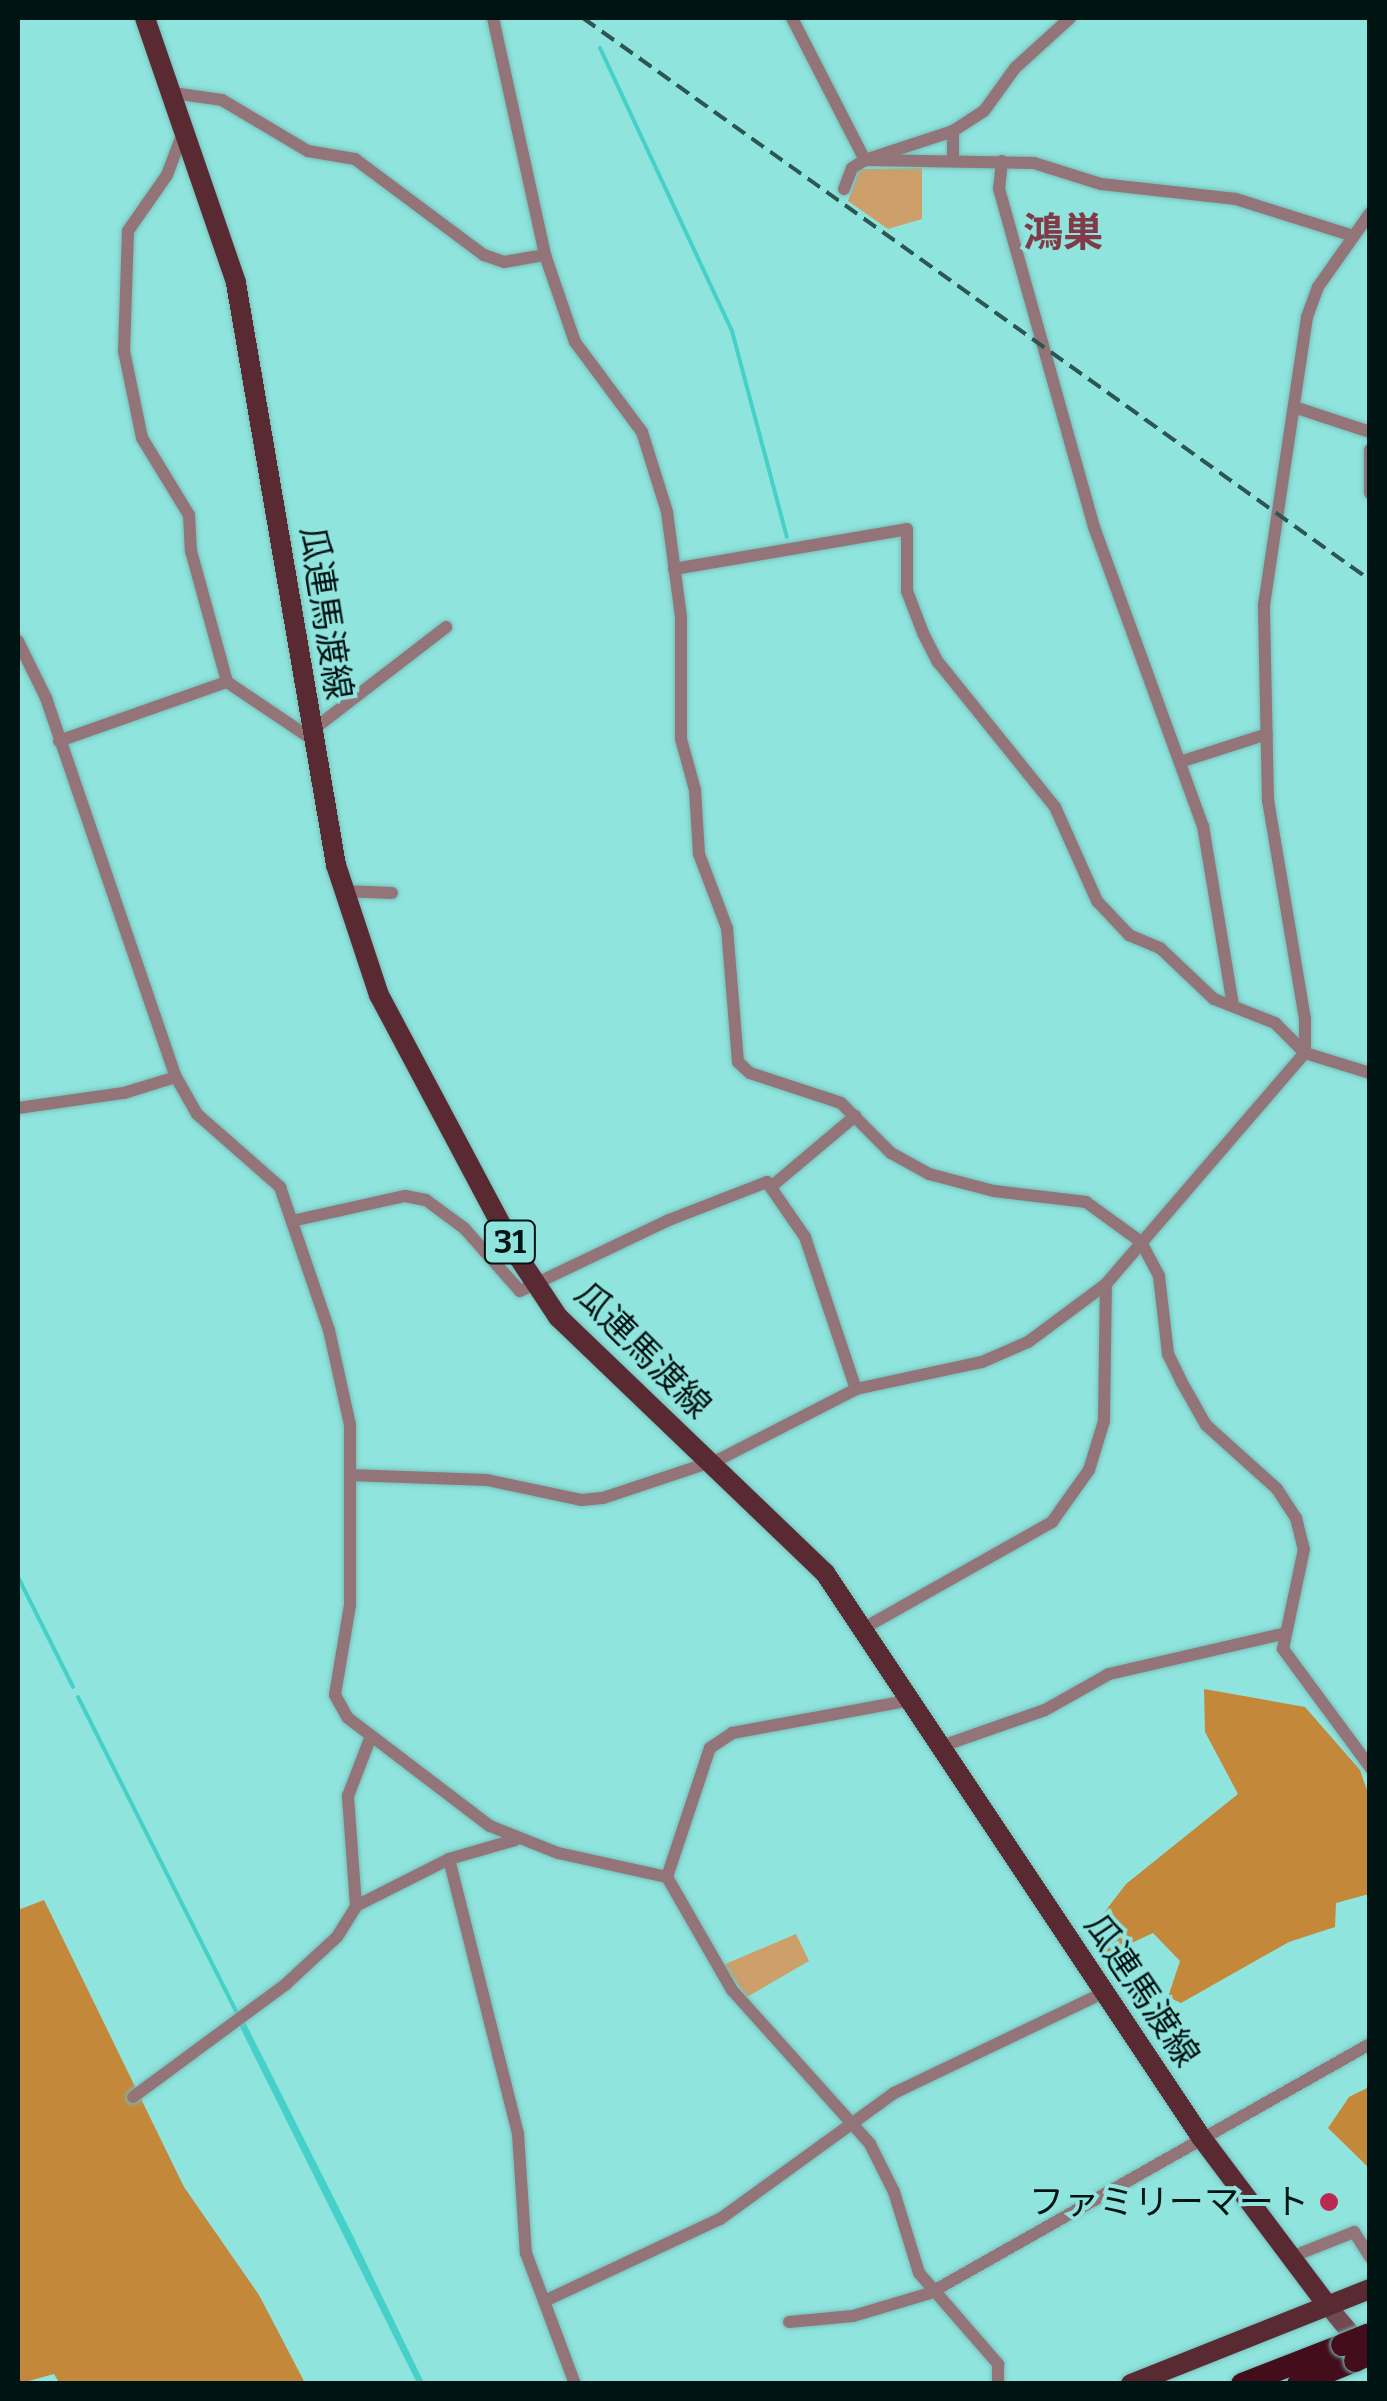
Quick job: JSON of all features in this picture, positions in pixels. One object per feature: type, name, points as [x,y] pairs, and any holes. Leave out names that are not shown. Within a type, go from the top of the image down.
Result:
[{"type":"highway","points":[[1242,2384],[1362,2347]]},
{"type":"highway","points":[[1298,2384],[1362,2347]]},
{"type":"main road","name":"瓜連馬渡線","points":[[145,18],[186,128],[236,283],[343,891],[379,994],[535,1283],[592,1354],[790,1534],[864,1628],[1200,2137],[1328,2306]]},
{"type":"main road","points":[[1131,2384],[1370,2289]]},
{"type":"street","points":[[493,18],[544,255],[575,342],[642,432],[667,512],[674,569],[681,739],[695,790],[699,854],[727,928],[734,1050],[750,1073],[822,1092],[855,1116],[892,1154],[929,1174],[994,1191],[1086,1202],[1141,1242],[1159,1276],[1168,1354],[1189,1396],[1206,1425],[1277,1489],[1296,1518],[1304,1549],[1282,1634],[1298,1675],[1370,1767]]},
{"type":"street","points":[[792,18],[865,160]]},
{"type":"street","points":[[844,189],[852,168],[865,160],[953,131],[984,111],[1015,68],[1070,18]]},
{"type":"street","points":[[173,92],[222,100],[308,150],[355,159],[484,254],[504,262],[544,255]]},
{"type":"street","points":[[186,128],[167,175],[128,231],[124,350],[142,438],[189,515],[192,550],[227,682],[299,731],[313,730],[446,627]]},
{"type":"street","points":[[952,159],[953,131]]},
{"type":"street","points":[[865,160],[1002,161],[1101,184],[1236,199],[1353,236]]},
{"type":"street","points":[[1002,161],[999,190],[1094,527],[1180,762],[1218,890],[1233,1005]]},
{"type":"street","points":[[350,1474],[488,1480],[581,1500],[711,1461],[856,1389],[982,1362],[1028,1342],[1106,1284],[1304,1053],[1306,1019],[1268,801],[1264,606],[1297,408],[1307,318],[1318,287],[1370,212]]},
{"type":"street","points":[[1297,408],[1370,432]]},
{"type":"street","points":[[1370,450],[1370,493]]},
{"type":"street","points":[[674,569],[907,529],[907,591],[923,634],[938,662],[1055,807],[1097,900],[1129,934],[1160,948],[1214,999],[1275,1023],[1304,1053],[1370,1073]]},
{"type":"street","points":[[18,641],[58,741],[176,1077],[197,1114],[280,1188],[340,1370],[350,1425],[350,1605],[335,1695],[348,1718],[515,1840],[666,1878],[723,1979],[885,2170],[905,2244],[930,2292],[998,2364],[998,2384]]},
{"type":"street","points":[[58,741],[227,682]]},
{"type":"street","points":[[1180,762],[1267,734]]},
{"type":"street","points":[[343,891],[392,893]]},
{"type":"street","points":[[18,1108],[124,1093],[176,1077]]},
{"type":"street","points":[[292,1221],[404,1196],[426,1200],[464,1228],[520,1290],[756,1184],[772,1186],[855,1116]]},
{"type":"street","points":[[772,1186],[805,1238],[856,1389]]},
{"type":"street","points":[[864,1628],[1052,1522],[1089,1470],[1104,1421],[1106,1284]]},
{"type":"street","points":[[942,1746],[1044,1710],[1110,1674],[1282,1634]]},
{"type":"street","points":[[666,1878],[710,1748],[732,1733],[911,1700]]},
{"type":"street","points":[[356,1906],[348,1796],[371,1736]]},
{"type":"street","points":[[133,2097],[286,1984],[337,1938],[356,1906],[449,1859],[515,1840]]},
{"type":"street","points":[[449,1859],[518,2134],[526,2253],[549,2299],[576,2384]]},
{"type":"street","points":[[549,2299],[720,2219],[894,2092],[1105,1992]]},
{"type":"street","points":[[789,2322],[853,2316],[930,2292],[1370,2044]]},
{"type":"street","points":[[1291,2257],[1354,2232],[1370,2257]]},
{"type":"street","points":[[1328,2306],[1362,2347]]},
{"type":"shaded area","points":[[922,168],[922,219],[888,229],[848,201],[859,169]]},
{"type":"shaded area","points":[[1204,1689],[1305,1707],[1360,1770],[1369,1796],[1369,1894],[1336,1903],[1335,1927],[1289,1942],[1181,2003],[1168,1997],[1180,1961],[1153,1933],[1108,1954],[1090,1931],[1126,1884],[1238,1794],[1205,1732]]},
{"type":"shaded area","points":[[44,1900],[184,2187],[259,2295],[305,2383],[60,2384],[54,2374],[18,2384],[18,1910]]},
{"type":"shaded area","points":[[796,1934],[809,1961],[747,1997],[723,1965]]},
{"type":"shaded area","points":[[1369,2087],[1369,2168],[1328,2128],[1349,2097]]},
{"type":"water","points":[[245,2022],[424,2383],[417,2383],[239,2025]]},
{"type":"waterway","points":[[600,48],[732,331],[787,537]]},
{"type":"waterway","points":[[18,1577],[73,1687]]},
{"type":"waterway","points":[[78,1697],[237,2013]]},
{"type":"railway","points":[[583,18],[1370,580]]},
{"type":"place","name":"ファミリーマート","points":[[1329,2202]]},
{"type":"district","name":"鴻巣","points":[[1063,233]]}]
